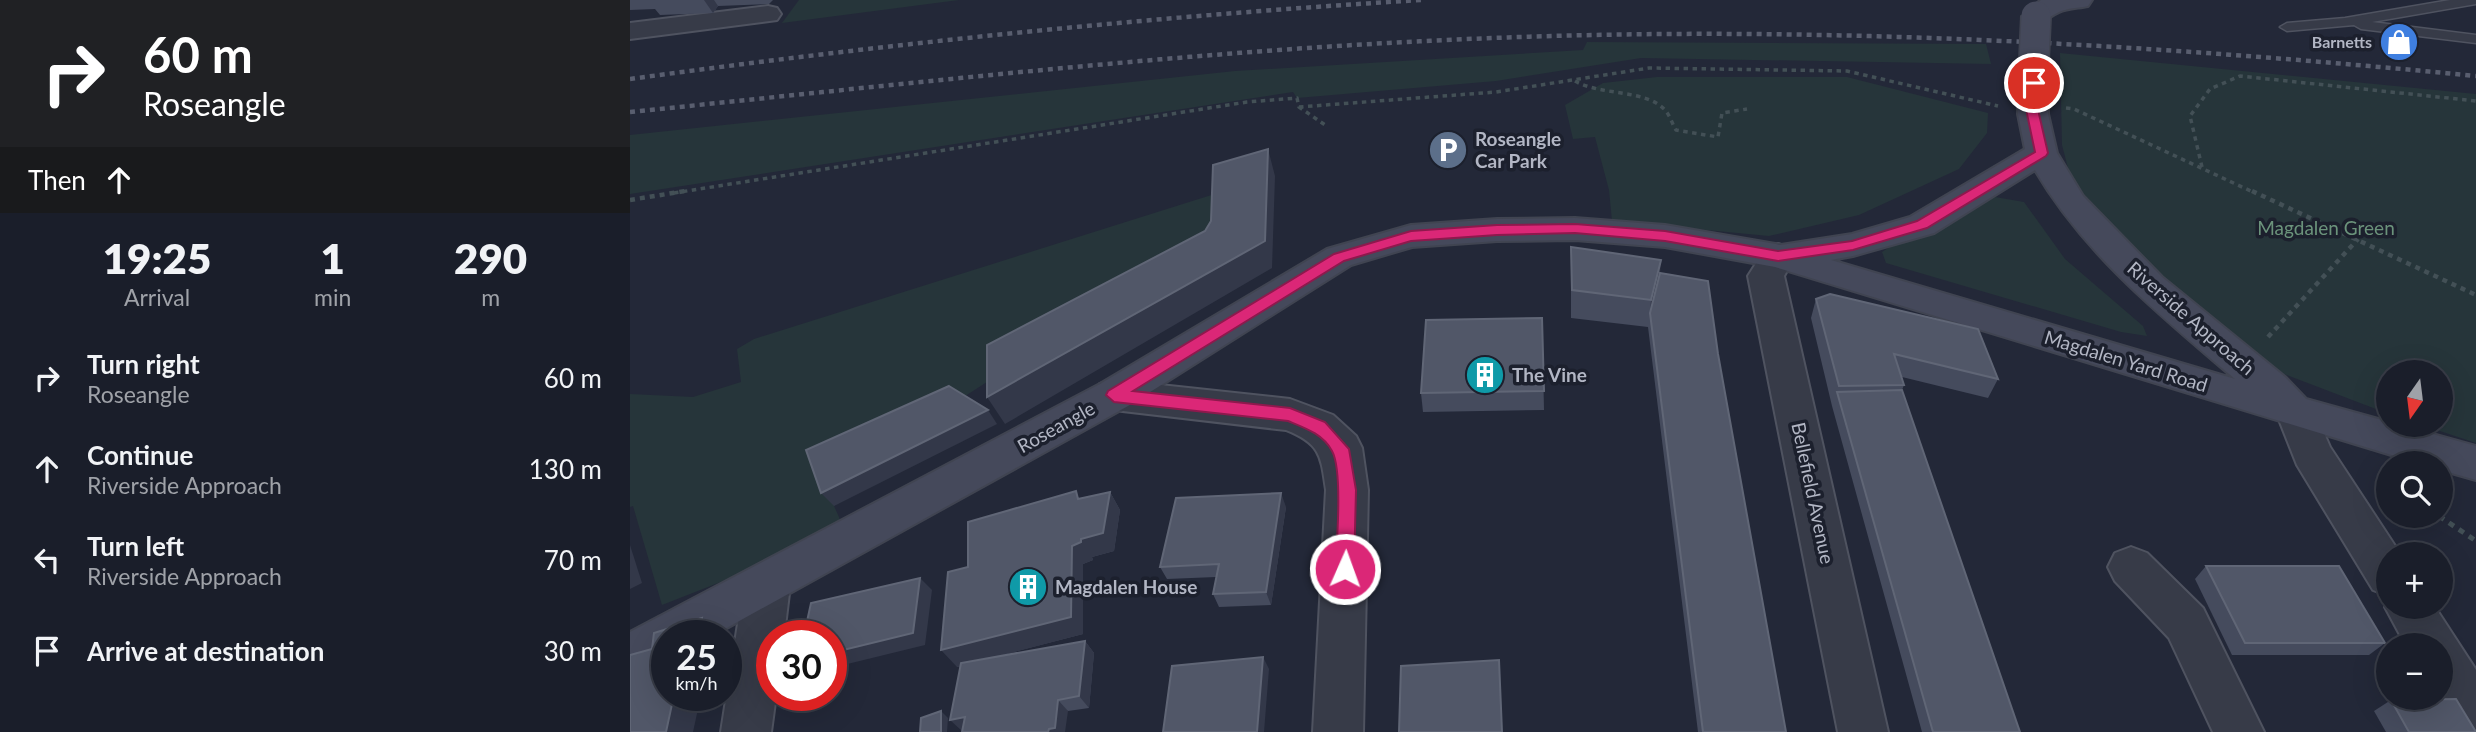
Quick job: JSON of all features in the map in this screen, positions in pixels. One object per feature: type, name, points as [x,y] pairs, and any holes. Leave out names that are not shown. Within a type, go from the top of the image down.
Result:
[{"type":"street","name":"Riverside Approach","points":[[2079,0],[2053,4],[2036,16],[2033,110],[2041,153],[2071,203],[2149,286],[2296,412]]},
{"type":"street","points":[[630,31],[768,13]]},
{"type":"street","points":[[1778,256],[1853,246],[1922,225],[2041,153]]},
{"type":"street","name":"Roseangle","points":[[699,620],[1114,395],[1339,257],[1411,236],[1497,230],[1575,229],[1665,236],[1778,256]]},
{"type":"street","name":"Magdalen Yard Road","points":[[1778,256],[2296,412],[2476,463]]},
{"type":"street","name":"Bellefield Avenue","points":[[1778,256],[1766,276],[1863,732]]},
{"type":"street","points":[[1114,395],[1290,415],[1319,426],[1341,449],[1348,490],[1338,732]]},
{"type":"street","points":[[2296,412],[2312,453],[2376,555]]},
{"type":"street","points":[[2131,567],[2186,623],[2239,732]]},
{"type":"street","points":[[746,732],[767,585]]},
{"type":"street","name":"Roseangle","points":[[630,656],[651,645]]},
{"type":"street","points":[[2453,678],[2476,715]]},
{"type":"lane","points":[[2287,27],[2345,22],[2476,0]]},
{"type":"lane","points":[[2345,22],[2393,31],[2476,39]]},
{"type":"path","points":[[1298,107],[1462,96],[1649,68],[1847,71],[2033,110],[2074,109],[2476,295]]},
{"type":"path","points":[[2202,167],[2190,116],[2210,89],[2240,76],[2476,101]]},
{"type":"path","points":[[1574,81],[1587,91],[1645,98],[1665,110],[1676,130],[1696,135],[1718,137],[1722,113],[1747,109]]},
{"type":"path","points":[[630,200],[1247,102],[1297,97],[1298,107]]},
{"type":"path","points":[[1298,107],[1328,127]]},
{"type":"path","points":[[2243,364],[2358,239]]},
{"type":"path","points":[[2453,525],[2476,541]]},
{"type":"green space","points":[[799,0],[959,0],[782,23]]},
{"type":"green space","points":[[1587,42],[1986,44],[1991,64],[1641,58],[1496,81],[1297,98],[1293,92],[630,194],[630,135],[1235,71],[1583,50]]},
{"type":"green space","name":"Magdalen Green","points":[[2060,53],[2476,94],[2476,443],[2454,436],[2454,360],[2376,360],[2376,409],[2263,366],[2188,314],[2074,191],[2062,145]]},
{"type":"green space","points":[[1657,77],[1847,77],[1988,113],[1987,133],[1959,169],[1859,215],[1769,236],[1612,221],[1609,190],[1595,137],[1573,139],[1565,105],[1603,83]]},
{"type":"green space","points":[[1221,192],[1219,232],[959,400],[834,506],[843,526],[774,561],[662,605],[633,506],[630,507],[630,394],[693,397],[741,382],[737,349],[754,339]]},
{"type":"green space","points":[[1995,197],[2024,202],[2065,259],[2143,326],[2147,336],[2121,332],[1886,263],[1882,252],[1897,242],[1948,226]]},
{"type":"building","points":[[1268,149],[1265,241],[987,397],[987,345],[1205,231],[1211,221],[1213,165]]},
{"type":"building","points":[[1571,247],[1661,260],[1651,300],[1572,290]]},
{"type":"building","points":[[1660,273],[1708,281],[1718,354],[1786,732],[1703,732],[1650,313]]},
{"type":"building","points":[[1830,294],[1978,329],[1998,379],[1894,354],[1904,385],[1839,386],[1816,299]]},
{"type":"building","name":"The Vine","points":[[1542,318],[1544,391],[1421,393],[1426,320]]},
{"type":"building","points":[[949,386],[988,410],[821,493],[806,450]]},
{"type":"building","points":[[1902,390],[2020,732],[1933,732],[1837,392]]},
{"type":"building","name":"Magdalen House","points":[[1076,491],[1078,499],[1110,492],[1103,533],[1081,539],[1081,542],[1072,546],[1071,617],[941,650],[948,572],[968,567],[968,522]]},
{"type":"building","points":[[1281,493],[1266,592],[1213,594],[1219,564],[1160,567],[1176,498]]},
{"type":"building","points":[[2206,566],[2339,566],[2379,633],[2376,633],[2376,643],[2245,643]]},
{"type":"building","points":[[920,578],[913,633],[847,649],[847,620],[807,620],[811,603]]},
{"type":"building","points":[[1085,641],[1079,696],[1058,700],[1055,728],[1049,729],[1048,732],[962,732],[965,717],[950,720],[961,663]]},
{"type":"building","points":[[651,649],[651,711],[671,711],[666,732],[630,732],[630,655]]},
{"type":"building","points":[[1263,657],[1257,732],[1163,732],[1172,666]]},
{"type":"building","points":[[1499,660],[1502,732],[1399,732],[1401,666]]},
{"type":"building","points":[[2453,699],[2456,699],[2476,732],[2409,732],[2397,710],[2453,710]]},
{"type":"building","points":[[941,711],[941,732],[920,732],[921,718]]},
{"type":"railway","points":[[630,79],[1025,32],[1421,0]]},
{"type":"railway","points":[[630,112],[1185,57],[1408,42],[1640,34],[1879,36],[2118,47],[2476,76]]},
{"type":"place","name":"Barnetts","points":[[2399,42]]},
{"type":"place","name":"Roseangle Car Park","points":[[1448,150]]},
{"type":"place","name":"The Vine","points":[[1485,375]]},
{"type":"place","name":"Magdalen House","points":[[1028,587]]},
{"type":"route","points":[[1345,569],[1348,490],[1341,449],[1319,426],[1290,415],[1114,395],[1339,257],[1411,236],[1497,230],[1575,229],[1665,236],[1778,256],[1853,246],[1922,225],[1989,187],[2041,153],[2033,114],[2034,83]]}]
